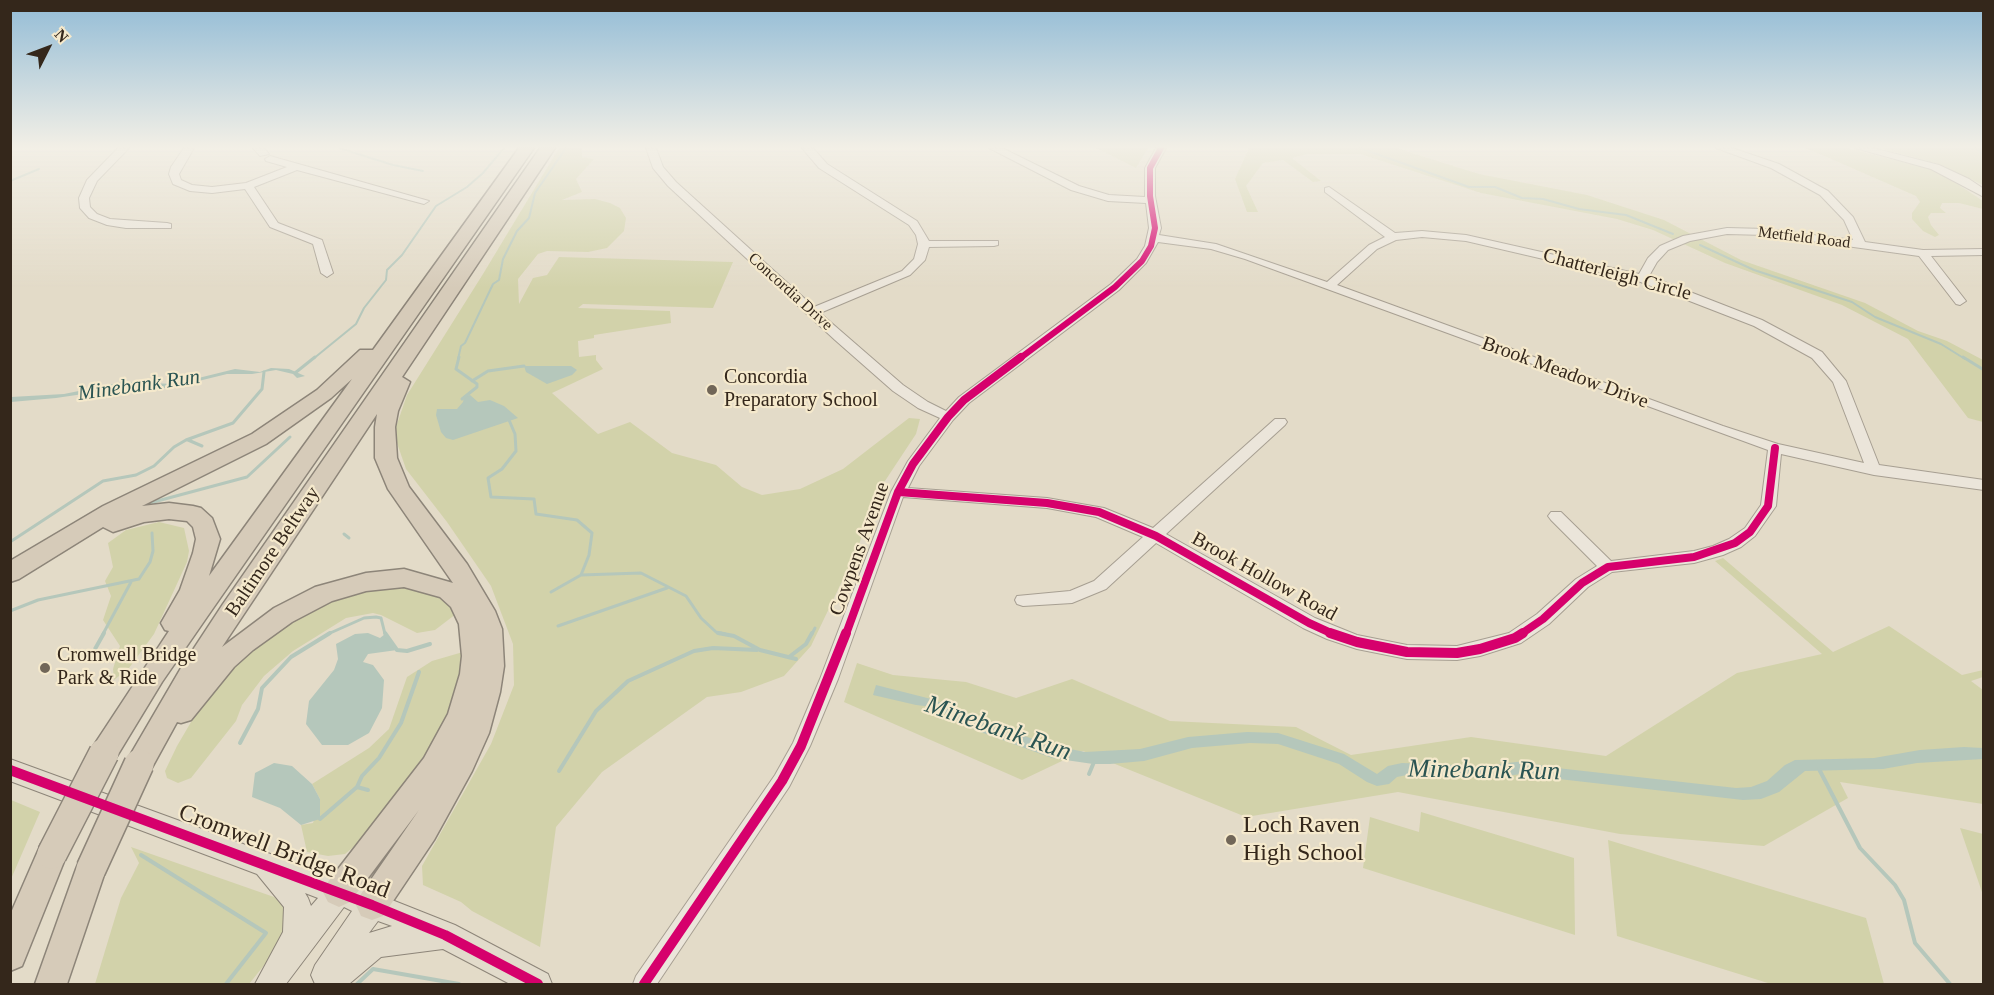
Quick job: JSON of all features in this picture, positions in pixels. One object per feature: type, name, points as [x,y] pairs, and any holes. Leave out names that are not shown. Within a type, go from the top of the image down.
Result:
[{"type":"highway","name":"Baltimore Beltway","points":[[10,955],[52,854],[108,746],[180,636],[494,194]]},
{"type":"highway","name":"Baltimore Beltway","points":[[51,984],[91,869],[139,764],[190,675],[516,194]]},
{"type":"highway","points":[[10,573],[103,517],[224,458],[282,425],[344,378],[420,299]]},
{"type":"highway","points":[[372,905],[423,830],[462,762],[475,733],[487,692],[491,666],[490,637],[482,611],[458,570],[399,489],[386,458],[384,442],[388,411],[422,332]]},
{"type":"highway","points":[[10,584],[76,542],[126,519],[157,511],[175,511],[193,514],[204,524],[208,539],[192,590],[108,746]]},
{"type":"highway","points":[[139,764],[225,660],[261,630],[304,604],[344,587],[384,579],[422,580],[449,591],[466,610],[474,637],[473,674],[461,715],[434,767],[339,892]]},
{"type":"highway","points":[[10,943],[35,897]]},
{"type":"main road","name":"Cromwell Bridge Road","points":[[10,770],[372,905],[445,935],[538,984]]},
{"type":"main road","points":[[266,865],[294,898],[298,907],[297,933],[274,978]]},
{"type":"main road","points":[[274,978],[339,892]]},
{"type":"main road","points":[[319,984],[372,905]]},
{"type":"main road","points":[[331,984],[351,961],[374,945],[392,940],[445,935]]},
{"type":"street","points":[[86,194],[86,208],[93,216],[107,222],[137,226],[167,226]]},
{"type":"street","points":[[254,194],[273,224],[318,242],[327,273]]},
{"type":"street","points":[[399,194],[424,201]]},
{"type":"street","name":"Concordia Drive","points":[[685,194],[898,388],[923,405],[948,417]]},
{"type":"street","points":[[812,312],[884,284],[906,273],[919,260],[924,244],[922,235],[913,223],[868,194]]},
{"type":"street","points":[[1099,194],[1123,200],[1150,196],[1155,221],[1154,238]]},
{"type":"street","points":[[1335,194],[1393,237]]},
{"type":"street","points":[[1825,194],[1849,219],[1861,245]]},
{"type":"street","name":"Metfield Road","points":[[1641,278],[1652,260],[1664,248],[1687,238],[1711,233],[1766,232],[1923,253],[1983,252]]},
{"type":"street","name":"Chatterleigh Circle","points":[[1329,286],[1373,247],[1393,237],[1432,234],[1466,238],[1641,278],[1701,299],[1758,323],[1817,355],[1839,381],[1874,470]]},
{"type":"street","name":"Brook Meadow Drive","points":[[1154,238],[1231,251],[1775,448],[1874,470],[1983,485]]},
{"type":"street","name":"Cowpens Avenue","points":[[644,984],[782,782],[801,746],[829,679],[898,492],[913,464],[948,417],[974,392],[1124,280],[1142,261],[1154,238]]},
{"type":"street","points":[[924,244],[994,243]]},
{"type":"street","points":[[1923,253],[1960,301]]},
{"type":"street","points":[[1023,600],[1054,600],[1088,592],[1113,575],[1280,422]]},
{"type":"street","name":"Brook Hollow Road","points":[[898,492],[1072,506],[1122,520],[1156,536],[1309,623],[1333,634],[1380,647],[1424,653],[1480,650],[1515,638],[1537,624],[1582,583],[1608,567],[1694,557],[1717,551],[1750,532],[1768,506],[1775,448]]},
{"type":"street","points":[[1556,516],[1608,567]]},
{"type":"green space","points":[[531,194],[576,194],[562,200],[595,199],[620,208],[626,218],[624,231],[607,248],[588,252],[547,251],[538,254],[518,279],[519,304],[533,278],[547,275],[559,257],[733,262],[713,308],[583,304],[578,308],[670,311],[671,323],[594,335],[594,338],[578,341],[579,357],[596,355],[596,360],[603,369],[552,393],[598,434],[630,422],[672,453],[716,465],[742,487],[762,495],[800,489],[843,469],[909,418],[920,419],[916,434],[881,487],[869,513],[858,548],[811,646],[784,676],[741,692],[707,697],[602,772],[556,827],[540,947],[472,911],[461,902],[423,885],[422,866],[491,744],[514,685],[513,644],[491,586],[447,522],[406,469],[397,443],[396,427],[407,395]]},
{"type":"green space","points":[[1241,194],[1250,194],[1258,212],[1247,212]]},
{"type":"green space","points":[[1488,194],[1587,195],[1664,220],[1741,260],[1865,303],[1918,331],[1947,341],[1983,360],[1983,422],[1968,418],[1908,339],[1842,305],[1725,263],[1653,230],[1617,219]]},
{"type":"green space","points":[[1912,194],[1973,194],[1983,201],[1983,209],[1959,203],[1942,203],[1940,208],[1946,213],[1931,213],[1928,217],[1939,235],[1935,237],[1923,231],[1912,219],[1912,213],[1920,202]]},
{"type":"green space","points":[[159,522],[184,528],[189,551],[187,562],[154,634],[129,668],[114,680],[113,669],[120,646],[103,620],[111,596],[105,581],[113,567],[108,543],[126,530]]},
{"type":"green space","points":[[1723,558],[1833,652],[1889,626],[1962,675],[1983,670],[1983,677],[1971,681],[1983,690],[1983,804],[1840,782],[1848,798],[1764,846],[1620,834],[1398,792],[1246,817],[1083,751],[1022,780],[844,702],[857,663],[893,675],[966,682],[1016,698],[1072,679],[1170,721],[1296,727],[1351,755],[1471,737],[1606,756],[1737,673],[1822,654],[1715,561]]},
{"type":"green space","points":[[399,585],[426,589],[448,602],[456,614],[435,630],[417,633],[373,613],[346,618],[293,651],[264,676],[242,705],[236,721],[191,778],[178,783],[167,778],[165,771],[201,705],[220,677],[261,638],[332,598],[361,589]]},
{"type":"green space","points":[[463,652],[464,668],[456,695],[436,738],[388,808],[362,840],[345,854],[328,856],[307,852],[301,825],[313,823],[320,799],[312,784],[369,748],[389,729],[407,677],[432,661]]},
{"type":"green space","points":[[11,800],[40,812],[11,879]]},
{"type":"green space","points":[[1421,812],[1574,858],[1575,935],[1363,868],[1370,817],[1419,832]]},
{"type":"green space","points":[[1960,828],[1983,834],[1983,895]]},
{"type":"green space","points":[[1608,840],[1866,918],[1884,984],[1771,984],[1617,936]]},
{"type":"green space","points":[[131,847],[274,897],[285,906],[289,916],[282,943],[249,984],[95,984],[121,898],[139,863]]},
{"type":"water","points":[[524,366],[571,366],[577,370],[572,375],[547,384],[526,372]]},
{"type":"water","name":"Minebank Run","points":[[271,368],[289,369],[305,376],[297,378],[293,374],[276,370],[252,374],[227,374],[170,388],[124,388],[11,402],[11,397],[64,394],[123,382],[174,384],[235,369],[260,372]]},
{"type":"water","points":[[470,395],[478,402],[490,400],[504,406],[518,418],[453,440],[446,438],[441,432],[436,415],[437,409],[457,409],[464,397]]},
{"type":"water","points":[[368,633],[380,638],[385,634],[397,650],[368,654],[363,662],[373,665],[384,680],[382,708],[369,733],[348,745],[322,745],[306,724],[309,701],[334,670],[338,659],[336,644],[355,634]]},
{"type":"water","name":"Minebank Run","points":[[876,685],[935,700],[965,715],[1050,745],[1085,752],[1140,749],[1188,737],[1247,732],[1278,733],[1344,754],[1377,774],[1388,766],[1402,763],[1482,766],[1525,761],[1548,767],[1736,788],[1751,787],[1767,781],[1785,765],[1795,760],[1874,758],[1920,750],[1964,747],[1983,748],[1983,759],[1917,763],[1883,769],[1805,771],[1779,792],[1761,799],[1743,800],[1550,778],[1530,773],[1488,778],[1407,775],[1397,777],[1389,784],[1377,786],[1339,764],[1278,744],[1250,743],[1192,748],[1144,761],[1110,764],[1052,758],[975,730],[933,707],[873,695]]},
{"type":"water","points":[[274,763],[292,766],[312,784],[320,799],[320,819],[301,825],[280,808],[252,797],[255,773]]},
{"type":"waterway","points":[[313,359],[356,324],[364,308],[386,280],[387,270],[402,255],[436,206],[455,194]]},
{"type":"waterway","points":[[458,359],[461,346],[465,343],[493,284],[499,280],[503,259],[517,231],[529,218],[535,194]]},
{"type":"waterway","points":[[1513,194],[1522,198],[1543,199],[1579,209],[1626,215],[1673,234]]},
{"type":"waterway","points":[[1700,245],[1754,270],[1852,302],[1875,317],[1941,344],[1965,359]]},
{"type":"waterway","points":[[295,373],[315,357]]},
{"type":"waterway","points":[[459,357],[456,369],[472,381]]},
{"type":"waterway","points":[[1963,357],[1984,370]]},
{"type":"waterway","points":[[472,381],[488,371],[524,366]]},
{"type":"waterway","points":[[10,542],[103,481],[136,475],[154,466],[174,447],[186,440],[233,423],[262,389],[264,372]]},
{"type":"waterway","points":[[462,399],[477,387],[472,381]]},
{"type":"waterway","name":"Minebank Run","points":[[509,420],[515,434],[516,451],[502,469],[488,478],[491,497],[534,499],[536,514],[577,520],[592,533],[589,555],[581,575]]},
{"type":"waterway","points":[[146,504],[247,477],[290,437]]},
{"type":"waterway","points":[[188,440],[202,446]]},
{"type":"waterway","points":[[10,611],[38,600],[139,579],[150,562],[153,551],[152,533]]},
{"type":"waterway","points":[[344,534],[349,538]]},
{"type":"waterway","name":"Minebank Run","points":[[581,575],[641,573],[686,596],[701,618],[716,632],[725,634]]},
{"type":"waterway","points":[[551,592],[581,575]]},
{"type":"waterway","points":[[103,634],[131,582]]},
{"type":"waterway","points":[[558,626],[667,588]]},
{"type":"waterway","points":[[329,633],[364,618],[376,617],[381,618],[385,634]]},
{"type":"waterway","points":[[812,634],[815,628]]},
{"type":"waterway","points":[[95,649],[104,633]]},
{"type":"waterway","points":[[240,743],[258,709],[262,688],[291,657],[329,633]]},
{"type":"waterway","points":[[385,633],[397,650],[407,651],[430,644]]},
{"type":"waterway","name":"Minebank Run","points":[[718,633],[734,636],[760,650],[796,659]]},
{"type":"waterway","points":[[789,657],[806,644],[812,633]]},
{"type":"waterway","points":[[559,771],[596,711],[628,681],[694,651],[713,648],[757,650]]},
{"type":"waterway","points":[[357,787],[362,776],[379,758],[401,723],[419,672]]},
{"type":"waterway","points":[[1089,774],[1094,762]]},
{"type":"waterway","points":[[1819,769],[1860,848],[1895,885],[1904,900],[1915,943],[1950,984]]},
{"type":"waterway","points":[[320,819],[357,787]]},
{"type":"waterway","points":[[357,787],[368,790]]},
{"type":"waterway","points":[[141,855],[266,933],[226,984]]},
{"type":"waterway","points":[[357,984],[373,969],[459,984]]},
{"type":"cycle path","points":[[644,984],[782,781],[801,746],[829,679],[898,492],[913,464],[948,417],[964,400],[1115,287],[1142,261],[1151,246],[1155,228],[1150,194]]},
{"type":"cycle path","points":[[898,492],[1047,503],[1099,512],[1156,536],[1309,623],[1333,634],[1357,642],[1407,652],[1457,653],[1480,649],[1515,638],[1543,619],[1582,583],[1608,567],[1694,557],[1735,543],[1750,532],[1768,506],[1775,448]]},
{"type":"cycle path","points":[[10,770],[372,905],[445,935],[538,984]]},
{"type":"place","name":"Concordia Preparatory School","points":[[712,390]]},
{"type":"place","name":"Cromwell Bridge Park & Ride","points":[[45,668]]},
{"type":"place","name":"Loch Raven High School","points":[[1231,840]]}]
